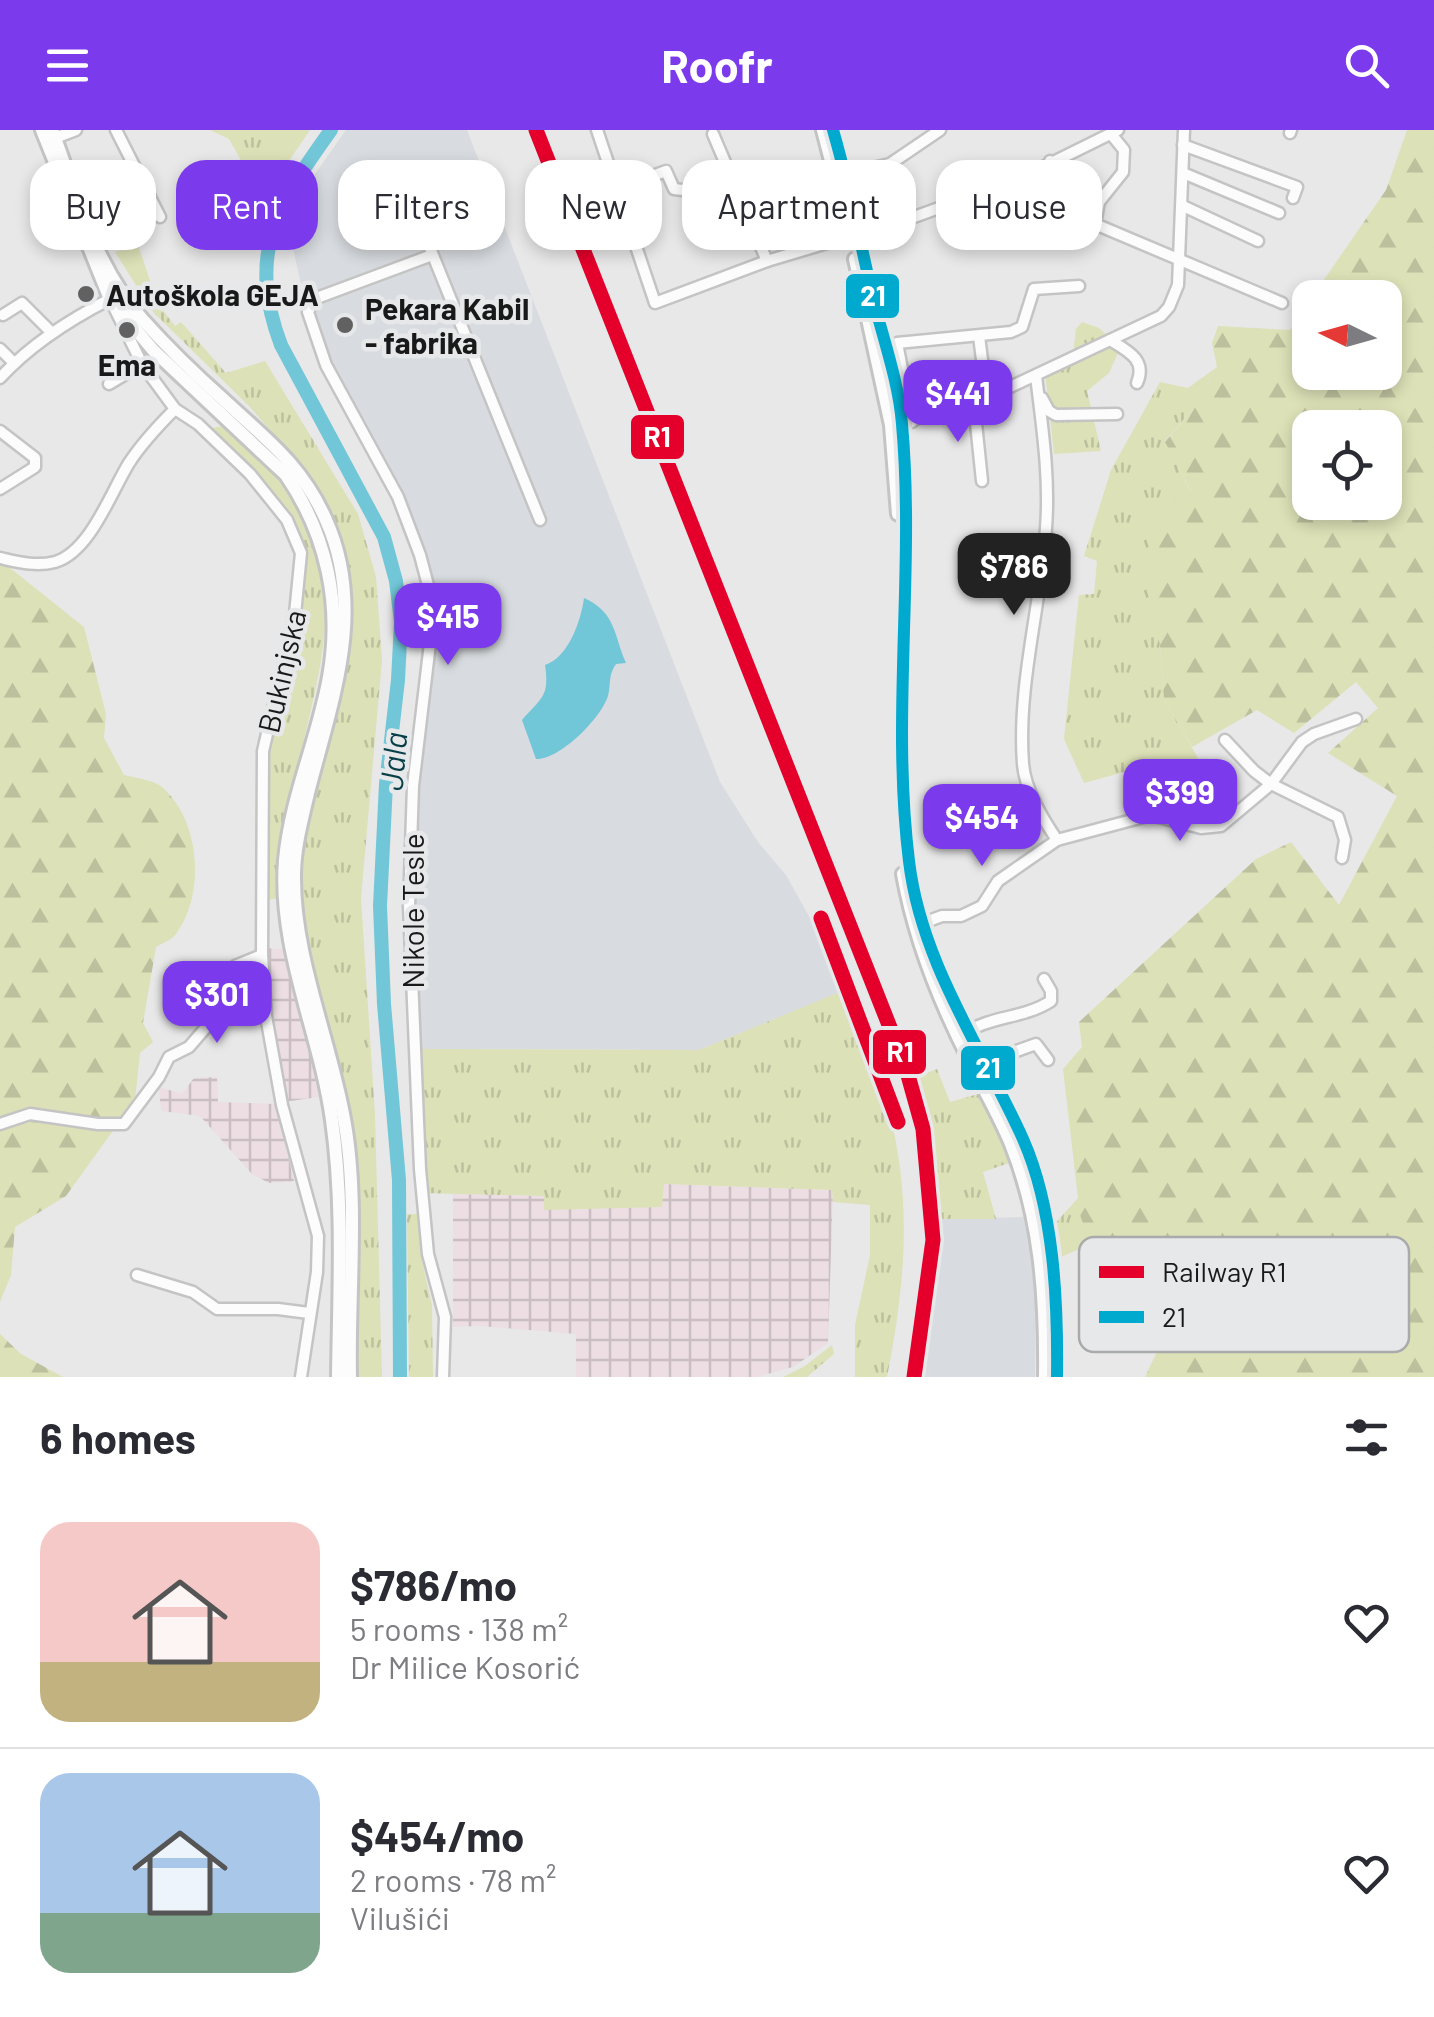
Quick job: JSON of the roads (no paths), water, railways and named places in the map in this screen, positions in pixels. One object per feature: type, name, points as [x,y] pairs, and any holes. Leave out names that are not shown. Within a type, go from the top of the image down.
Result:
[{"type":"main road","points":[[42,130],[110,299],[154,350],[282,450],[306,480],[340,558],[347,604],[338,683],[302,820],[294,872],[296,915],[344,1120],[350,1203],[350,1377]]},
{"type":"main road","points":[[824,130],[832,160]]},
{"type":"main road","points":[[833,130],[842,160]]},
{"type":"main road","points":[[54,134],[120,292],[286,475],[303,500],[326,562],[335,612],[329,678],[296,793],[284,896],[288,930],[334,1136],[338,1377]]},
{"type":"main road","points":[[857,250],[902,423],[906,520],[904,767],[909,864],[923,922],[946,988],[1024,1142],[1047,1224],[1058,1377]]},
{"type":"main road","points":[[902,423],[895,769],[902,864],[912,922],[938,996],[1010,1141],[1024,1179],[1036,1226],[1044,1289],[1045,1377]]},
{"type":"street","points":[[54,134],[76,130]]},
{"type":"street","points":[[116,130],[160,217]]},
{"type":"street","points":[[597,130],[655,303],[801,250]]},
{"type":"street","points":[[896,160],[940,130]]},
{"type":"street","points":[[1079,286],[1034,289],[1022,328],[897,343],[902,423],[1036,382],[1161,316],[1170,307],[1178,285],[1180,260],[1184,130]]},
{"type":"street","points":[[1054,160],[1114,132],[1124,150],[1123,172],[1099,202],[1095,224],[1282,304]]},
{"type":"street","points":[[713,134],[725,160]]},
{"type":"street","points":[[1183,146],[1297,187],[1293,198]]},
{"type":"street","points":[[662,172],[666,171],[674,190],[682,190]]},
{"type":"street","points":[[1182,173],[1278,213]]},
{"type":"street","points":[[1183,206],[1258,240]]},
{"type":"street","points":[[430,250],[540,520]]},
{"type":"street","points":[[763,250],[768,261]]},
{"type":"street","name":"Nikole Tesle","points":[[432,255],[314,299],[308,312],[326,365],[398,498],[429,589],[431,636],[414,786],[408,906],[420,1169],[428,1254],[444,1316],[443,1377]]},
{"type":"street","points":[[0,378],[67,321],[110,299]]},
{"type":"street","name":"Bukinjska","points":[[110,299],[142,364],[175,408],[198,424],[250,474],[286,520],[301,553],[295,614],[263,750],[262,956],[266,1016],[282,1105],[318,1236],[318,1272],[301,1377]]},
{"type":"street","points":[[3,315],[22,303],[52,334]]},
{"type":"street","points":[[978,336],[992,396]]},
{"type":"street","points":[[1110,340],[1138,360],[1138,383]]},
{"type":"street","points":[[0,349],[14,363]]},
{"type":"street","points":[[109,384],[142,364]]},
{"type":"street","points":[[1036,382],[1049,410],[1056,415],[1117,414]]},
{"type":"street","points":[[1036,382],[1047,479],[1046,527],[1029,653],[1023,766],[1035,801],[1057,840]]},
{"type":"street","points":[[198,424],[219,404]]},
{"type":"street","points":[[974,404],[982,481]]},
{"type":"street","points":[[0,558],[28,565],[58,562],[77,546],[97,523],[130,460],[175,408]]},
{"type":"street","points":[[0,431],[35,458],[35,467],[0,489]]},
{"type":"street","points":[[923,922],[961,916],[982,906],[998,881],[1057,840],[1151,815],[1201,828],[1222,826],[1271,784],[1302,742],[1356,719]]},
{"type":"street","points":[[1225,740],[1271,784],[1338,816],[1345,840],[1342,858]]},
{"type":"street","points":[[0,1124],[30,1114],[124,1124],[160,1077],[169,1057],[190,1047],[208,1026],[235,966],[262,956]]},
{"type":"street","points":[[968,1031],[1045,1005],[1051,1000],[1051,992],[1044,979]]},
{"type":"street","points":[[983,1063],[1036,1044],[1048,1060]]},
{"type":"street","points":[[138,1275],[193,1292],[217,1310],[278,1308],[309,1313]]},
{"type":"water","points":[[584,598],[608,618],[626,663],[613,668],[608,696],[588,726],[556,753],[536,759],[522,720],[542,696],[545,665],[567,647]]},
{"type":"waterway","name":"Jala","points":[[331,130],[283,206],[267,256],[267,283],[281,345],[384,537],[396,581],[401,622],[386,784],[380,906],[399,1180],[400,1377]]},
{"type":"rail line","name":"R1","points":[[536,130],[906,1068],[923,1129],[933,1240],[914,1377]]},
{"type":"rail line","name":"R1","points":[[821,918],[898,1122]]},
{"type":"place","name":"Autoškola GEJA","points":[[86,294]]},
{"type":"place","name":"Pekara Kabil - fabrika","points":[[345,325]]},
{"type":"place","name":"Ema","points":[[127,330]]}]
